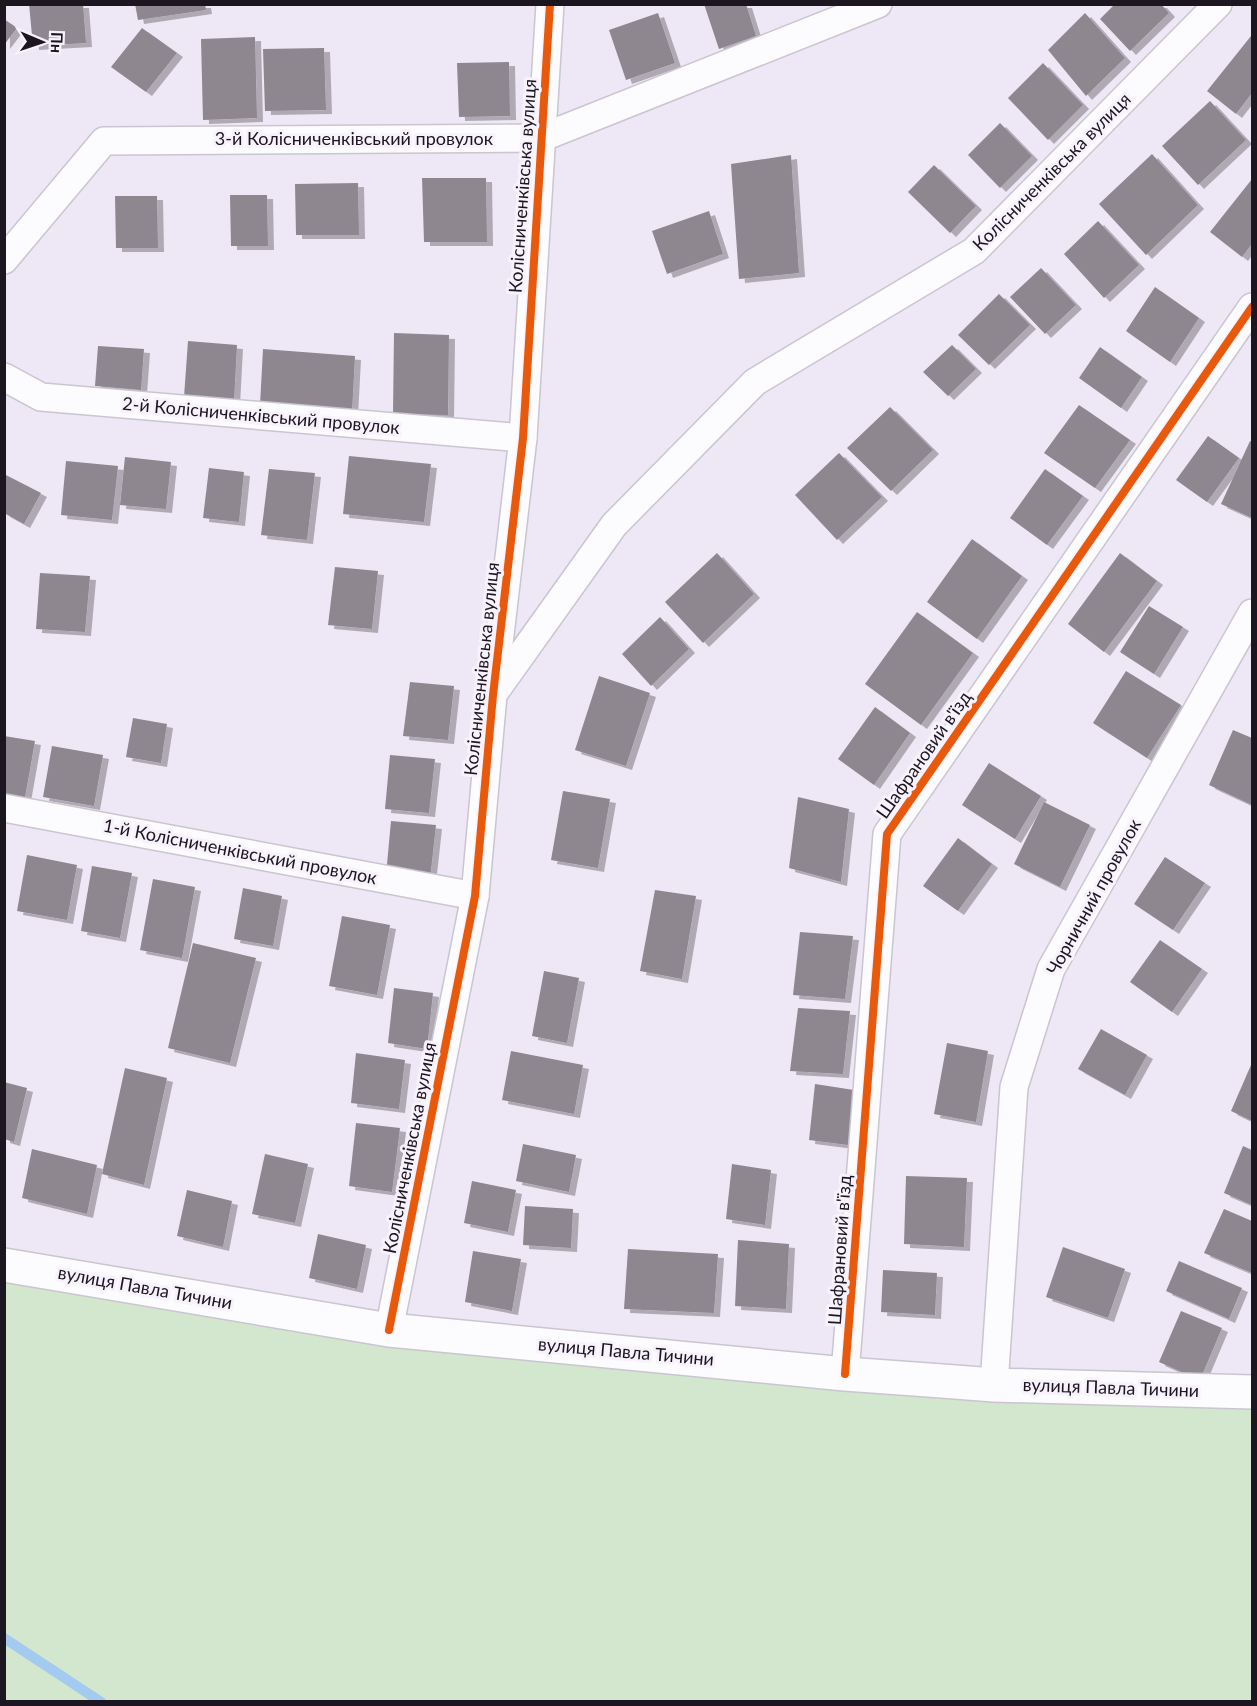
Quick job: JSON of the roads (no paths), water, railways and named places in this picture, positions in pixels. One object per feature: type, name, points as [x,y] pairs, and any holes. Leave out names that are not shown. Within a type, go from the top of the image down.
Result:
[{"type":"main road","name":"вулиця Павла Тичини","points":[[4,1264],[389,1330],[845,1374],[994,1384],[1251,1388]]},
{"type":"street","name":"Колісниченківська вулиця","points":[[389,1330],[475,896],[493,695],[523,438],[550,4]]},
{"type":"street","name":"3-й Колісниченківський провулок","points":[[4,260],[104,141],[541,138],[878,4]]},
{"type":"street","name":"Колісниченківська вулиця","points":[[493,695],[614,525],[755,382],[974,251],[1218,4]]},
{"type":"street","name":"Шафрановий в'їзд","points":[[845,1374],[887,834],[1252,307]]},
{"type":"street","name":"2-й Колісниченківський провулок","points":[[4,377],[41,397],[523,438]]},
{"type":"street","name":"Чорничний провулок","points":[[994,1384],[1014,1087],[1051,969],[1252,613]]},
{"type":"street","name":"1-й Колісниченківський провулок","points":[[4,808],[475,896]]},
{"type":"waterway","points":[[4,1638],[101,1702]]}]
